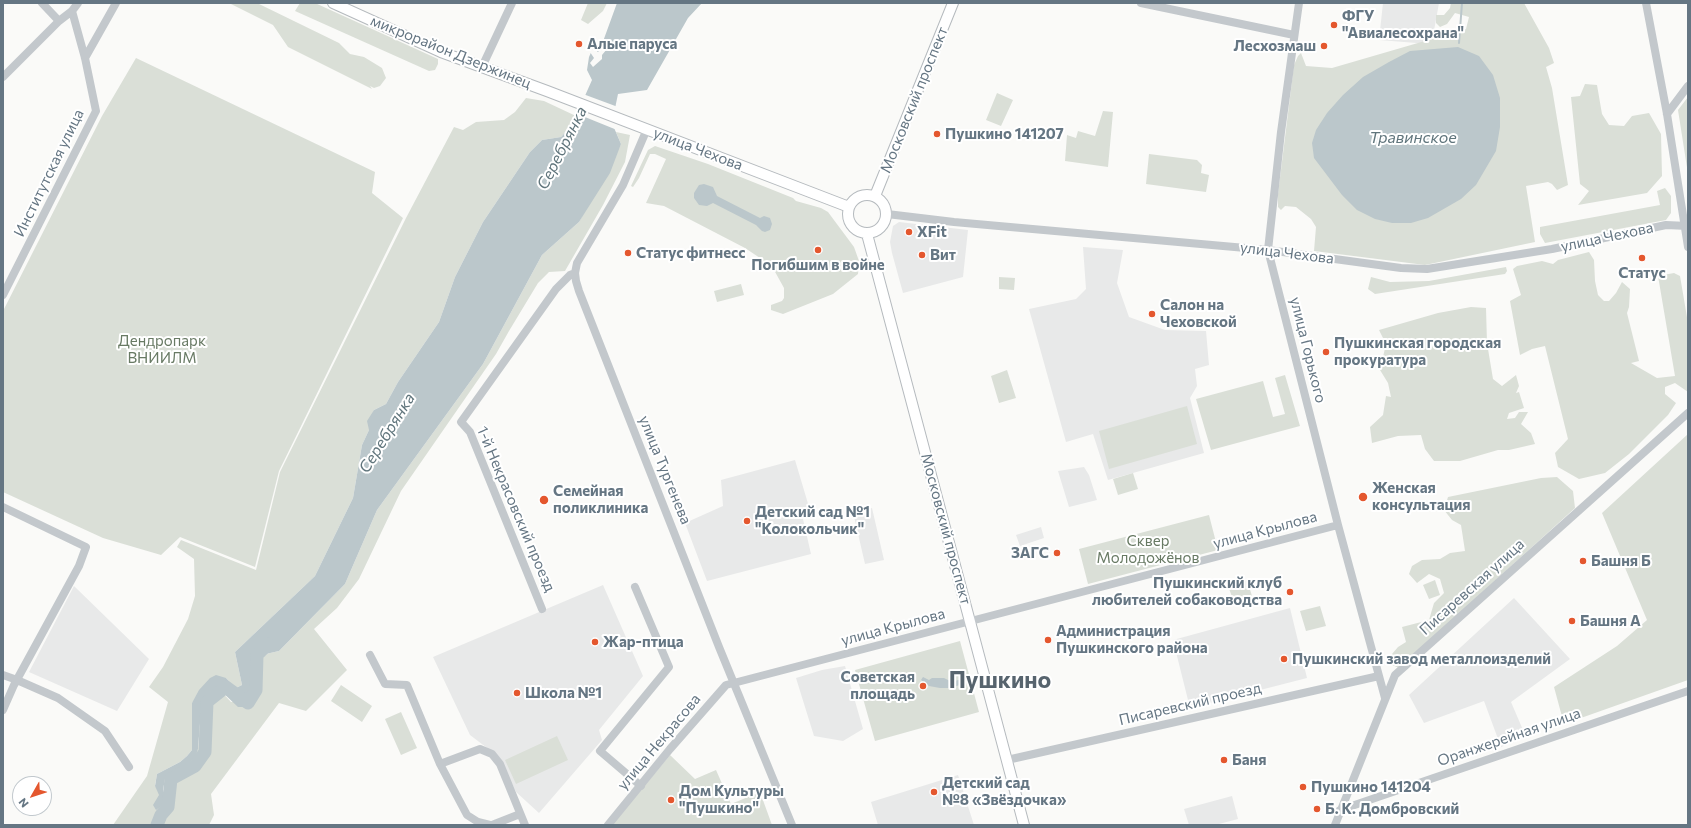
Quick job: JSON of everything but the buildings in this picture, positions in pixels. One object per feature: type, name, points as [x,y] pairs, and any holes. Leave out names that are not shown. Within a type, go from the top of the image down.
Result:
[{"type":"main road","name":"микрорайон Дзержинец","points":[[333,3],[415,41],[547,91]]},
{"type":"main road","name":"Московский проспект","points":[[875,196],[954,3]]},
{"type":"main road","name":"улица Чехова","points":[[547,91],[849,207]]},
{"type":"main road","points":[[860,196],[875,196],[881,200],[885,206],[887,214],[885,222],[881,228],[875,232],[867,234],[860,232],[853,228],[849,222],[849,207],[853,200],[860,196]]},
{"type":"main road","name":"Московский проспект","points":[[867,234],[1024,825]]},
{"type":"street","points":[[42,3],[59,21]]},
{"type":"street","points":[[3,77],[59,21],[72,11],[78,3]]},
{"type":"street","points":[[85,58],[116,3]]},
{"type":"street","points":[[482,67],[512,3]]},
{"type":"street","points":[[1142,3],[1294,36]]},
{"type":"street","name":"улица Горького","points":[[1299,3],[1268,250],[1338,525],[1385,698]]},
{"type":"street","points":[[1646,3],[1667,114],[1686,225],[1688,247]]},
{"type":"street","name":"Институтская улица","points":[[3,295],[96,111],[85,58],[72,11]]},
{"type":"street","points":[[1667,114],[1688,86]]},
{"type":"street","points":[[575,273],[577,263],[623,185],[647,129]]},
{"type":"street","name":"улица Чехова","points":[[887,214],[954,222],[1268,250],[1401,268],[1426,269],[1552,249],[1666,225],[1686,225]]},
{"type":"street","name":"1-й Некрасовский проезд","points":[[542,609],[470,432],[462,422],[556,289],[570,275],[575,273]]},
{"type":"street","name":"улица Тургенева","points":[[575,273],[579,291],[734,683],[792,825]]},
{"type":"street","name":"Писаревская улица","points":[[1335,825],[1395,675],[1688,413]]},
{"type":"street","points":[[3,507],[86,547],[79,566],[17,680],[3,710]]},
{"type":"street","name":"улица Крылова","points":[[734,683],[1338,525]]},
{"type":"street","points":[[635,587],[669,666],[600,751],[641,786]]},
{"type":"street","points":[[370,655],[385,684],[407,685],[440,764],[467,815],[478,822],[491,825],[520,814]]},
{"type":"street","points":[[3,675],[58,698],[104,730],[130,767]]},
{"type":"street","name":"Писаревский проезд","points":[[1007,760],[1379,676]]},
{"type":"street","name":"улица Некрасова","points":[[608,825],[670,749],[726,684],[734,683]]},
{"type":"street","name":"Оранжерейная улица","points":[[1340,810],[1688,690]]},
{"type":"street","points":[[440,764],[480,749],[492,754],[500,764],[525,825]]},
{"type":"shaded area","points":[[1383,3],[1439,3],[1433,36],[1429,44],[1379,40]]},
{"type":"shaded area","points":[[899,222],[968,230],[963,277],[903,293],[890,242],[893,226]]},
{"type":"shaded area","points":[[1083,247],[1123,250],[1117,283],[1129,317],[1165,330],[1206,331],[1209,365],[1195,369],[1197,386],[1190,398],[1204,453],[1108,480],[1093,434],[1066,442],[1029,309],[1076,299],[1086,289]]},
{"type":"shaded area","name":"Детский сад №1 \"Колокольчик\"","points":[[795,460],[812,517],[803,519],[811,554],[707,581],[685,523],[723,506],[721,480]]},
{"type":"shaded area","points":[[1084,467],[1089,475],[1097,500],[1069,507],[1058,471]]},
{"type":"shaded area","points":[[872,508],[884,560],[865,564],[853,512]]},
{"type":"shaded area","points":[[1041,527],[1044,538],[1020,546],[1016,535]]},
{"type":"shaded area","name":"Школа №1","points":[[603,585],[643,676],[599,730],[602,740],[539,813],[516,792],[499,757],[470,735],[433,657]]},
{"type":"shaded area","points":[[74,586],[149,659],[117,711],[29,672]]},
{"type":"shaded area","points":[[1514,598],[1570,659],[1511,702],[1526,737],[1501,747],[1484,701],[1424,723],[1409,695]]},
{"type":"shaded area","name":"Пушкинский завод металлоизделий","points":[[1290,608],[1307,678],[1190,708],[1173,640]]},
{"type":"shaded area","points":[[845,666],[863,729],[843,741],[814,736],[796,678],[822,670]]},
{"type":"shaded area","name":"Детский сад №8 «Звёздочка»","points":[[958,775],[974,825],[878,825],[871,802]]},
{"type":"shaded area","points":[[1232,796],[1238,819],[1215,825],[1189,825],[1184,809]]},
{"type":"green space","points":[[229,3],[257,3],[339,43],[350,54],[364,57],[382,68],[386,78],[380,86],[374,88],[370,86],[372,89],[288,47],[273,25]]},
{"type":"green space","points":[[300,3],[315,3],[438,59],[438,64],[435,70],[429,71],[295,11]]},
{"type":"green space","points":[[588,3],[607,3],[603,11],[588,24],[581,20]]},
{"type":"green space","points":[[1451,3],[1524,3],[1549,48],[1554,63],[1546,67],[1552,88],[1568,185],[1557,190],[1548,182],[1526,186],[1535,242],[1425,265],[1314,251],[1316,227],[1311,219],[1296,207],[1285,206],[1281,210],[1278,207],[1278,194],[1294,65],[1298,56],[1301,53],[1306,66],[1332,68],[1466,29],[1469,17],[1455,13],[1447,24],[1440,27],[1436,23],[1436,15],[1444,15],[1450,8]]},
{"type":"green space","name":"Дендропарк ВНИИЛМ","points":[[136,58],[375,172],[372,193],[403,218],[279,471],[255,567],[180,537],[161,555],[103,538],[3,492],[3,311],[102,116]]},
{"type":"green space","points":[[1585,84],[1597,85],[1602,114],[1609,125],[1624,126],[1632,116],[1649,113],[1661,134],[1662,176],[1647,193],[1578,205],[1589,191],[1580,184],[1571,97],[1580,96]]},
{"type":"green space","points":[[997,93],[1013,100],[1001,126],[986,120]]},
{"type":"green space","points":[[1688,97],[1688,174],[1678,110]]},
{"type":"green space","points":[[526,98],[544,101],[576,116],[572,125],[561,137],[542,140],[530,152],[483,222],[455,277],[439,322],[398,382],[386,404],[374,410],[369,430],[362,445],[353,498],[315,576],[235,652],[242,685],[236,688],[226,678],[192,703],[192,750],[180,762],[157,774],[155,785],[164,803],[165,779],[168,775],[187,766],[198,749],[201,710],[211,690],[220,690],[231,702],[253,698],[252,663],[257,656],[279,651],[345,584],[377,510],[483,364],[542,255],[579,222],[621,144],[616,132],[630,135],[625,162],[603,205],[565,271],[549,272],[538,283],[496,354],[401,491],[359,579],[337,608],[314,629],[347,670],[306,711],[279,703],[211,794],[214,815],[209,825],[113,825],[147,776],[168,702],[149,687],[163,667],[188,619],[195,596],[194,559],[177,547],[181,540],[256,570],[280,472],[406,218],[454,127],[463,130],[476,122],[504,120],[515,112]]},
{"type":"green space","points":[[1103,111],[1113,112],[1108,167],[1065,161],[1067,135],[1076,138],[1078,131],[1095,136]]},
{"type":"green space","points":[[655,146],[708,164],[793,198],[796,201],[821,208],[828,212],[854,247],[859,261],[858,274],[833,294],[783,314],[771,310],[771,305],[782,301],[784,298],[784,288],[774,270],[760,258],[745,248],[664,206],[646,203],[666,159],[655,154],[650,154],[639,178],[633,187],[631,186],[648,150]]},
{"type":"green space","points":[[1149,154],[1197,160],[1202,165],[1201,173],[1209,175],[1206,192],[1146,184]]},
{"type":"green space","points":[[1665,188],[1671,196],[1671,213],[1666,220],[1545,243],[1540,234],[1540,227],[1660,205],[1657,191]]},
{"type":"green space","points":[[1589,252],[1594,260],[1595,281],[1598,295],[1604,301],[1609,301],[1616,293],[1622,282],[1630,289],[1629,307],[1627,313],[1639,361],[1631,363],[1657,378],[1675,376],[1658,276],[1674,273],[1680,276],[1688,323],[1688,392],[1675,383],[1665,387],[1665,394],[1676,403],[1668,415],[1629,454],[1605,473],[1579,479],[1558,467],[1555,453],[1568,439],[1545,346],[1532,349],[1520,355],[1510,301],[1521,295],[1513,269],[1517,266],[1542,261],[1553,264],[1558,260]]},
{"type":"green space","points":[[1506,267],[1507,271],[1505,274],[1375,294],[1368,289],[1371,277],[1390,282],[1429,281]]},
{"type":"green space","points":[[999,277],[1015,278],[1014,290],[999,289]]},
{"type":"green space","points":[[741,284],[744,295],[717,302],[714,291]]},
{"type":"green space","points":[[1471,307],[1486,308],[1487,343],[1493,379],[1502,386],[1516,375],[1519,386],[1516,393],[1519,392],[1524,408],[1509,413],[1507,419],[1515,418],[1519,412],[1528,412],[1521,424],[1531,433],[1535,444],[1509,450],[1498,450],[1460,461],[1434,461],[1425,449],[1421,435],[1398,436],[1372,443],[1370,427],[1383,415],[1386,396],[1391,397],[1388,383],[1380,370],[1386,344],[1379,330],[1438,313]]},
{"type":"green space","points":[[1007,370],[1016,398],[999,403],[991,376]]},
{"type":"green space","points":[[1285,375],[1300,426],[1211,450],[1196,399],[1263,381],[1273,417],[1285,414],[1275,378]]},
{"type":"green space","points":[[1187,406],[1197,444],[1109,469],[1099,431]]},
{"type":"green space","points":[[1688,434],[1688,680],[1564,724],[1554,687],[1617,646],[1647,620],[1602,513]]},
{"type":"green space","points":[[1133,473],[1138,489],[1118,495],[1113,479]]},
{"type":"green space","points":[[1557,477],[1573,491],[1575,508],[1399,668],[1392,665],[1392,654],[1398,647],[1406,642],[1402,627],[1429,620],[1434,603],[1444,593],[1440,579],[1429,574],[1417,583],[1409,574],[1412,566],[1422,560],[1440,559],[1450,553],[1465,551],[1461,525],[1452,520],[1444,510],[1448,497],[1541,478]]},
{"type":"green space","name":"Сквер Молодожёнов","points":[[1209,515],[1218,550],[1088,584],[1079,549]]},
{"type":"green space","points":[[1247,580],[1252,596],[1234,602],[1228,586]]},
{"type":"green space","points":[[1435,580],[1440,595],[1429,599],[1423,585]]},
{"type":"green space","points":[[1320,606],[1326,626],[1306,631],[1300,611]]},
{"type":"green space","name":"Советская площадь","points":[[960,641],[979,712],[875,741],[855,670]]},
{"type":"green space","points":[[341,685],[372,706],[362,722],[331,701]]},
{"type":"green space","points":[[401,712],[417,748],[401,755],[385,719]]},
{"type":"green space","points":[[557,736],[568,760],[516,784],[505,760]]},
{"type":"green space","points":[[670,755],[695,779],[716,770],[731,804],[760,792],[772,825],[612,825]]},
{"type":"water","points":[[617,3],[702,3],[688,18],[647,90],[618,94],[612,123],[621,144],[610,173],[579,222],[542,255],[483,364],[377,510],[345,584],[279,651],[257,656],[252,663],[253,698],[247,707],[238,707],[220,690],[211,691],[201,710],[198,749],[196,755],[187,766],[168,775],[165,779],[163,790],[165,803],[156,810],[153,805],[159,795],[155,786],[157,774],[180,762],[192,750],[192,703],[199,690],[210,678],[216,675],[226,678],[236,688],[242,685],[235,652],[315,576],[353,498],[362,445],[369,430],[367,421],[374,410],[386,404],[398,382],[439,322],[455,277],[483,222],[530,152],[542,140],[561,137],[572,125],[592,80],[587,70],[589,57],[593,48],[601,47]]},
{"type":"water","name":"Травинское","points":[[1458,47],[1479,56],[1493,75],[1500,98],[1500,127],[1496,151],[1476,185],[1461,199],[1428,218],[1411,223],[1392,223],[1375,219],[1357,210],[1342,195],[1314,158],[1312,143],[1316,130],[1327,113],[1343,95],[1363,77],[1410,51]]},
{"type":"water","points":[[704,184],[713,187],[717,196],[760,218],[764,216],[770,218],[772,224],[770,230],[765,232],[762,231],[756,225],[713,203],[707,206],[699,205],[694,198],[694,193],[699,185]]},
{"type":"water","points":[[923,677],[929,680],[932,678],[944,678],[952,682],[961,679],[963,684],[950,688],[940,688],[929,686],[921,680]]},
{"type":"pier","points":[[603,46],[607,49],[602,55],[602,59],[593,67],[590,63],[594,58],[590,52],[593,48],[598,52]]},
{"type":"pier","points":[[583,94],[618,107],[614,123],[617,130],[575,113]]},
{"type":"waterway","points":[[1459,43],[1462,3]]},
{"type":"waterway","name":"Серебрянка","points":[[157,825],[161,815],[168,807],[171,779],[195,766],[205,752],[207,702],[226,687],[248,703],[256,690],[257,655],[268,644]]},
{"type":"place","name":"ФГУ \"Авиалесохрана\"","points":[[1334,25]]},
{"type":"place","name":"Алые паруса","points":[[579,44]]},
{"type":"place","name":"Лесхозмаш","points":[[1324,46]]},
{"type":"place","name":"Пушкино 141207","points":[[937,134]]},
{"type":"place","name":"XFit","points":[[909,232]]},
{"type":"place","name":"Погибшим в войне","points":[[818,250]]},
{"type":"place","name":"Статус фитнесс","points":[[628,253]]},
{"type":"place","name":"Вит","points":[[922,255]]},
{"type":"place","name":"Статус","points":[[1642,258]]},
{"type":"place","name":"Салон на Чеховской","points":[[1152,314]]},
{"type":"place","name":"Пушкинская городская прокуратура","points":[[1326,352]]},
{"type":"place","name":"Женская консультация","points":[[1363,497]]},
{"type":"place","name":"Семейная поликлиника","points":[[544,500]]},
{"type":"place","name":"Детский сад №1 \"Колокольчик\"","points":[[747,521]]},
{"type":"place","name":"ЗАГС","points":[[1057,553]]},
{"type":"place","name":"Башня Б","points":[[1583,561]]},
{"type":"place","name":"Пушкинский клуб любителей собаководства","points":[[1290,592]]},
{"type":"place","name":"Башня А","points":[[1572,621]]},
{"type":"place","name":"Администрация Пушкинского района","points":[[1048,640]]},
{"type":"place","name":"Жар-птица","points":[[595,642]]},
{"type":"place","name":"Пушкинский завод металлоизделий","points":[[1284,659]]},
{"type":"place","name":"Советская площадь","points":[[923,686]]},
{"type":"place","name":"Школа №1","points":[[517,693]]},
{"type":"place","name":"Баня","points":[[1224,760]]},
{"type":"place","name":"Пушкино 141204","points":[[1303,787]]},
{"type":"place","name":"Детский сад №8 «Звёздочка»","points":[[934,792]]},
{"type":"place","name":"Дом Культуры \"Пушкино\"","points":[[671,800]]},
{"type":"place","name":"Б. К. Домбровский","points":[[1317,809]]},
{"type":"district","name":"Пушкино","points":[[1000,680]]}]
